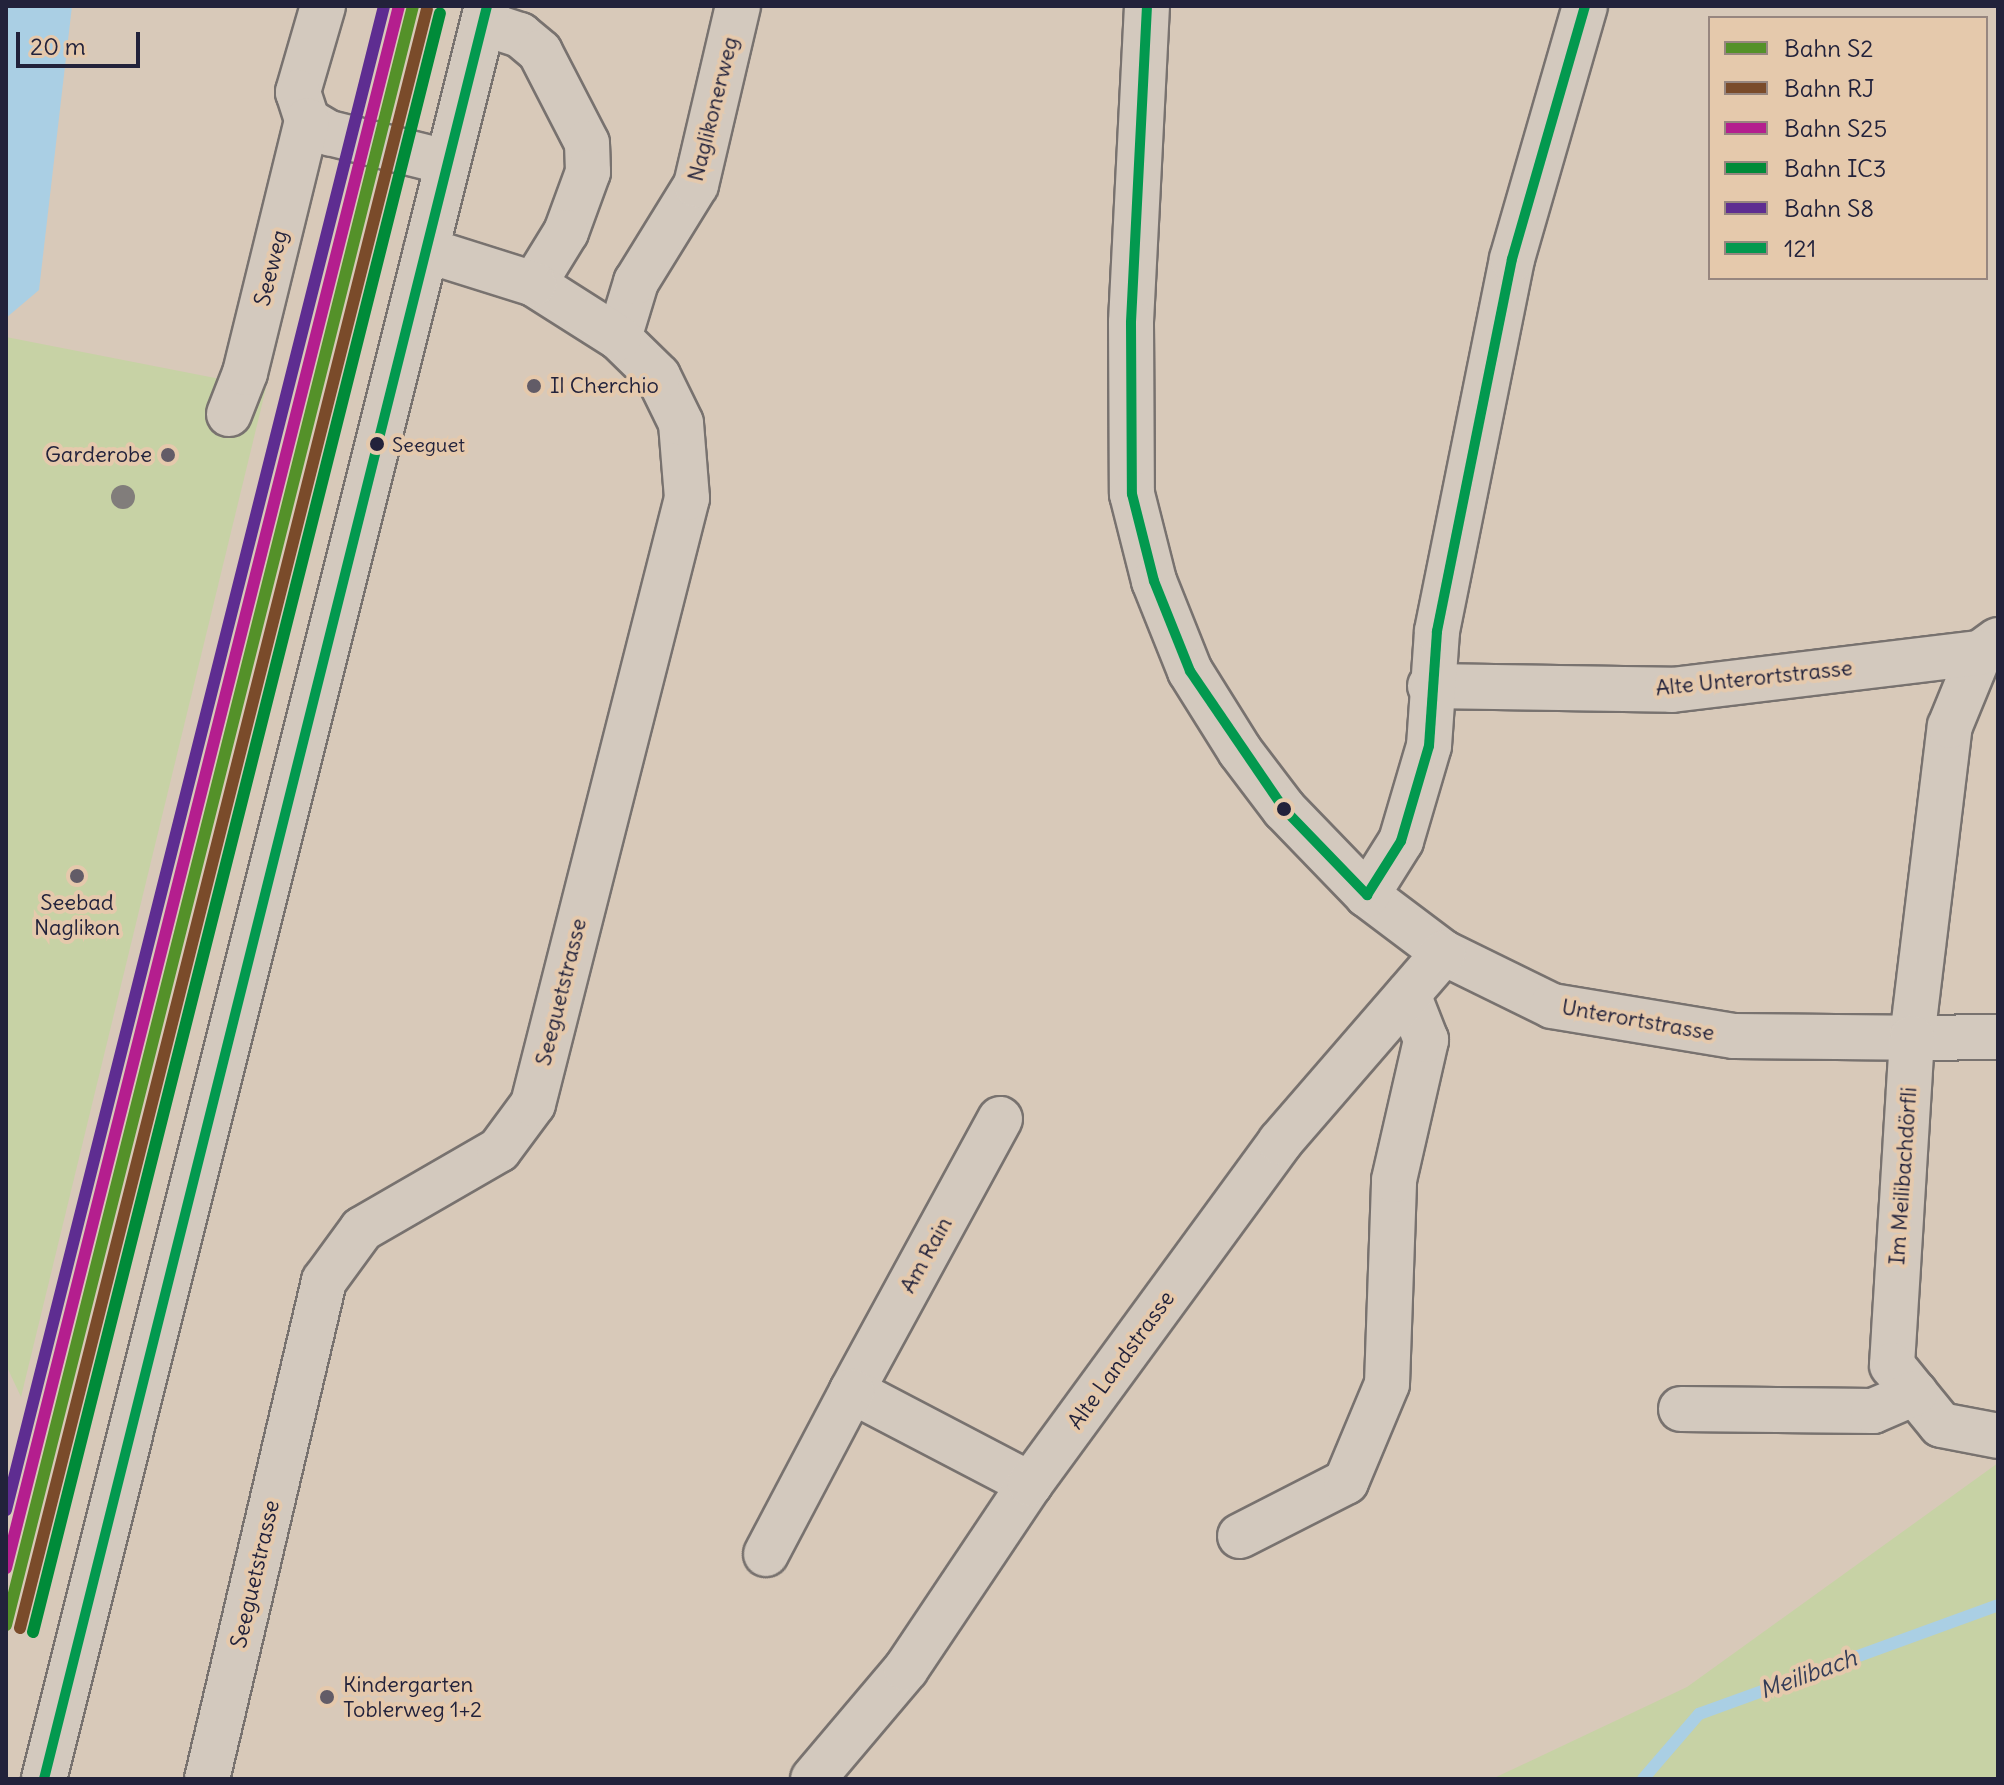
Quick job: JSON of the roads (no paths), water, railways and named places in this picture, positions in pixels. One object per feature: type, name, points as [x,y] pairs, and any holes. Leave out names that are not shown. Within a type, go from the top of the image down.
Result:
[{"type":"street","name":"Seeweg","points":[[229,414],[245,373],[307,120],[298,92],[323,6]]},
{"type":"street","name":"Naglikonerweg","points":[[619,338],[636,282],[696,185],[738,6]]},
{"type":"street","name":"Unterortstrasse","points":[[1147,6],[1131,323],[1132,494],[1154,581],[1190,671],[1240,751],[1284,809],[1367,895],[1444,953],[1552,1006],[1734,1036],[1912,1038]]},
{"type":"street","points":[[1367,895],[1401,841],[1429,746],[1430,686],[1512,259],[1585,6]]},
{"type":"street","points":[[44,1779],[485,15],[520,35],[540,52],[589,152],[588,172],[566,232],[534,284]]},
{"type":"street","points":[[307,120],[329,133],[446,162]]},
{"type":"street","name":"Seeguetstrasse","points":[[207,1779],[324,1281],[362,1229],[499,1150],[533,1104],[687,498],[681,423],[658,376],[619,338],[534,284],[426,250]]},
{"type":"street","points":[[1989,646],[1950,726],[1912,1038],[1998,1037]]},
{"type":"street","name":"Alte Unterortstrasse","points":[[1430,686],[1672,690],[1989,646]]},
{"type":"street","name":"Alte Landstrasse","points":[[813,1779],[906,1669],[1030,1484],[1280,1142],[1444,953]]},
{"type":"street","points":[[1240,1536],[1346,1482],[1387,1384],[1394,1180],[1426,1040],[1408,994]]},
{"type":"street","name":"Im Meilibachdörfli","points":[[1912,1038],[1892,1365],[1941,1425],[1998,1436]]},
{"type":"street","name":"Am Rain","points":[[766,1554],[1000,1119]]},
{"type":"street","points":[[852,1391],[1030,1484]]},
{"type":"street","points":[[1681,1409],[1873,1411],[1915,1393]]},
{"type":"water","points":[[6,6],[72,6],[39,290],[6,318]]},
{"type":"waterway","name":"Meilibach","points":[[1643,1779],[1699,1714],[1998,1605]]},
{"type":"rail line","name":"S8","points":[[6,1510],[384,6]]},
{"type":"rail line","name":"S25","points":[[6,1568],[399,6]]},
{"type":"rail line","name":"S2","points":[[6,1625],[413,6]]},
{"type":"rail line","name":"RJ","points":[[20,1628],[427,9]]},
{"type":"rail line","name":"IC3","points":[[33,1632],[440,13]]},
{"type":"place","name":"Il Cherchio","points":[[534,386]]},
{"type":"place","name":"Seeguet","points":[[377,444]]},
{"type":"place","name":"Garderobe","points":[[168,455]]},
{"type":"place","name":"Seebad Naglikon","points":[[77,876]]},
{"type":"place","name":"Kindergarten Toblerweg 1+2","points":[[327,1697]]}]
